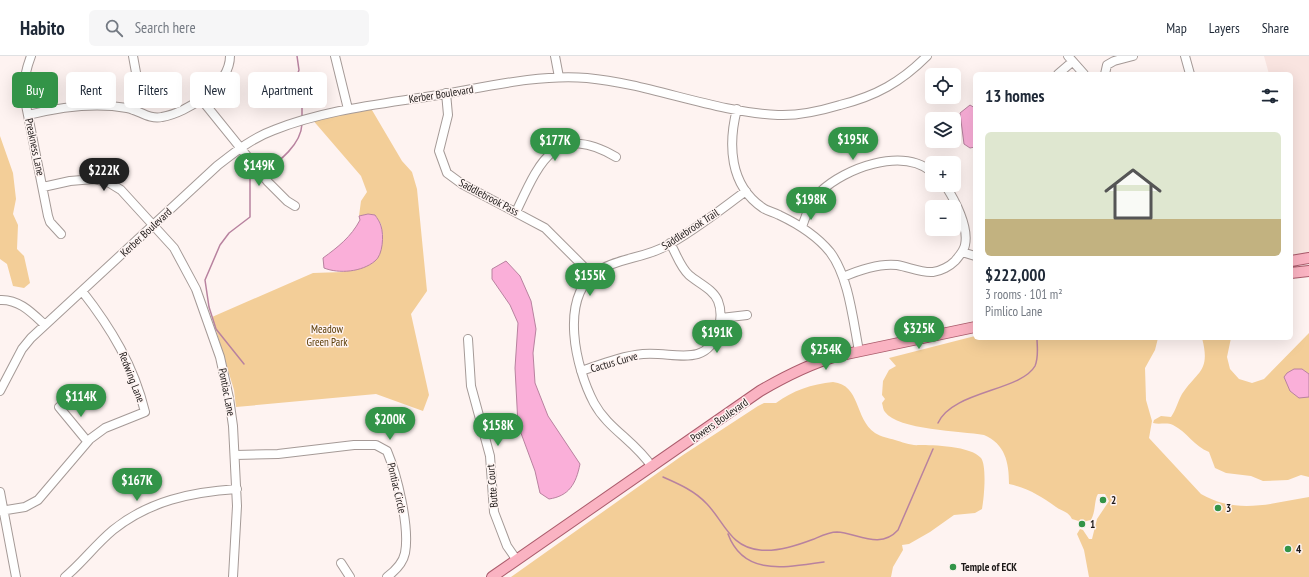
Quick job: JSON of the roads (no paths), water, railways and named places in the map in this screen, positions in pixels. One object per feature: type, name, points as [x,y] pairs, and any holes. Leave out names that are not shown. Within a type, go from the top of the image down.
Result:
[{"type":"main road","points":[[1293,261],[1309,258]]},
{"type":"main road","points":[[1293,272],[1309,271]]},
{"type":"main road","name":"Powers Boulevard","points":[[492,577],[760,391],[815,363],[859,351],[973,327]]},
{"type":"street","name":"Preakness Lane","points":[[31,56],[26,68],[24,84],[28,115],[50,222],[61,234]]},
{"type":"street","points":[[132,110],[137,78],[133,56]]},
{"type":"street","points":[[226,72],[228,69],[230,56]]},
{"type":"street","points":[[335,56],[348,108]]},
{"type":"street","points":[[555,56],[559,77]]},
{"type":"street","name":"Kerber Boulevard","points":[[0,391],[22,348],[46,325],[217,166],[241,148],[273,130],[348,108],[559,77],[601,80],[737,109],[779,115],[818,111],[860,100],[883,90],[910,73],[927,56]]},
{"type":"street","points":[[1106,72],[1108,65],[1114,61],[1133,56]]},
{"type":"street","points":[[1185,56],[1189,72]]},
{"type":"street","points":[[1060,72],[1070,59],[1082,72]]},
{"type":"street","name":"Saddlebrook Pass","points":[[446,93],[448,115],[439,151],[446,173],[462,184],[545,228],[594,276]]},
{"type":"street","points":[[28,115],[76,106],[102,105],[132,110],[150,117],[161,118],[187,110],[190,108]]},
{"type":"street","points":[[208,108],[268,182],[287,201],[295,206]]},
{"type":"street","points":[[737,109],[732,136],[733,164],[738,177],[746,191],[762,208],[802,227],[831,253],[843,277],[859,351]]},
{"type":"street","points":[[516,212],[535,172],[548,154],[558,148],[575,143],[590,144],[616,157]]},
{"type":"street","points":[[802,227],[808,211],[819,192],[853,171],[878,162],[896,160],[914,163],[925,168]]},
{"type":"street","name":"Pontiac Lane","points":[[43,186],[70,180],[94,179],[108,182],[121,190],[174,248],[196,289],[220,356],[226,383],[235,455],[237,489],[236,541],[233,577]]},
{"type":"street","name":"Saddlebrook Trail","points":[[652,467],[638,448],[609,423],[594,403],[582,371],[575,342],[573,314],[586,284],[597,272],[619,262],[651,253],[670,243],[746,191]]},
{"type":"street","points":[[843,277],[860,270],[896,265],[925,272],[934,272],[952,263],[962,252],[965,246],[964,226],[958,208],[949,192]]},
{"type":"street","name":"Cactus Curve","points":[[582,371],[624,357],[643,354],[664,353],[691,356],[703,354],[712,346],[716,338],[721,318],[718,300],[688,274],[670,243]]},
{"type":"street","points":[[962,252],[973,255]]},
{"type":"street","name":"Redwing Lane","points":[[2,511],[24,507],[38,500],[87,441],[105,428],[145,412],[141,393],[126,355],[104,319],[82,291]]},
{"type":"street","points":[[0,300],[7,299],[22,305],[46,325]]},
{"type":"street","points":[[721,318],[747,315]]},
{"type":"street","name":"Butte Court","points":[[468,339],[471,386],[490,456],[494,512],[507,546],[516,560]]},
{"type":"street","points":[[59,407],[87,441]]},
{"type":"street","name":"Pontiac Circle","points":[[235,455],[278,454],[354,445],[376,445],[387,450],[393,464],[407,537],[405,554],[401,563],[387,577]]},
{"type":"street","points":[[65,577],[78,567],[112,530],[143,510],[162,501],[184,495],[237,489]]},
{"type":"street","points":[[0,492],[2,511],[16,577]]},
{"type":"street","points":[[341,563],[350,577]]},
{"type":"waterway","points":[[297,56],[299,70],[296,78],[302,89],[302,118]]},
{"type":"waterway","points":[[263,171],[276,163],[294,145],[298,139],[302,124]]},
{"type":"waterway","points":[[244,364],[216,329],[209,307],[205,280],[220,245],[229,233],[250,217],[250,178],[258,174]]},
{"type":"waterway","points":[[938,423],[946,412],[957,404],[971,397],[1002,387],[1027,374],[1036,363],[1037,340]]},
{"type":"waterway","points":[[663,477],[681,485],[697,495],[713,511],[729,533],[735,539],[750,548],[760,550],[788,548],[834,532],[876,540],[891,536],[898,530],[933,449]]},
{"type":"waterway","points":[[728,534],[735,548],[744,557],[755,563],[781,567],[824,562]]},
{"type":"place","name":"2","points":[[1103,500]]},
{"type":"place","name":"3","points":[[1218,508]]},
{"type":"place","name":"1","points":[[1082,524]]},
{"type":"place","name":"4","points":[[1288,549]]},
{"type":"place","name":"Temple of ECK","points":[[953,567]]},
{"type":"park label","name":"Meadow Green Park","points":[[327,335]]}]
